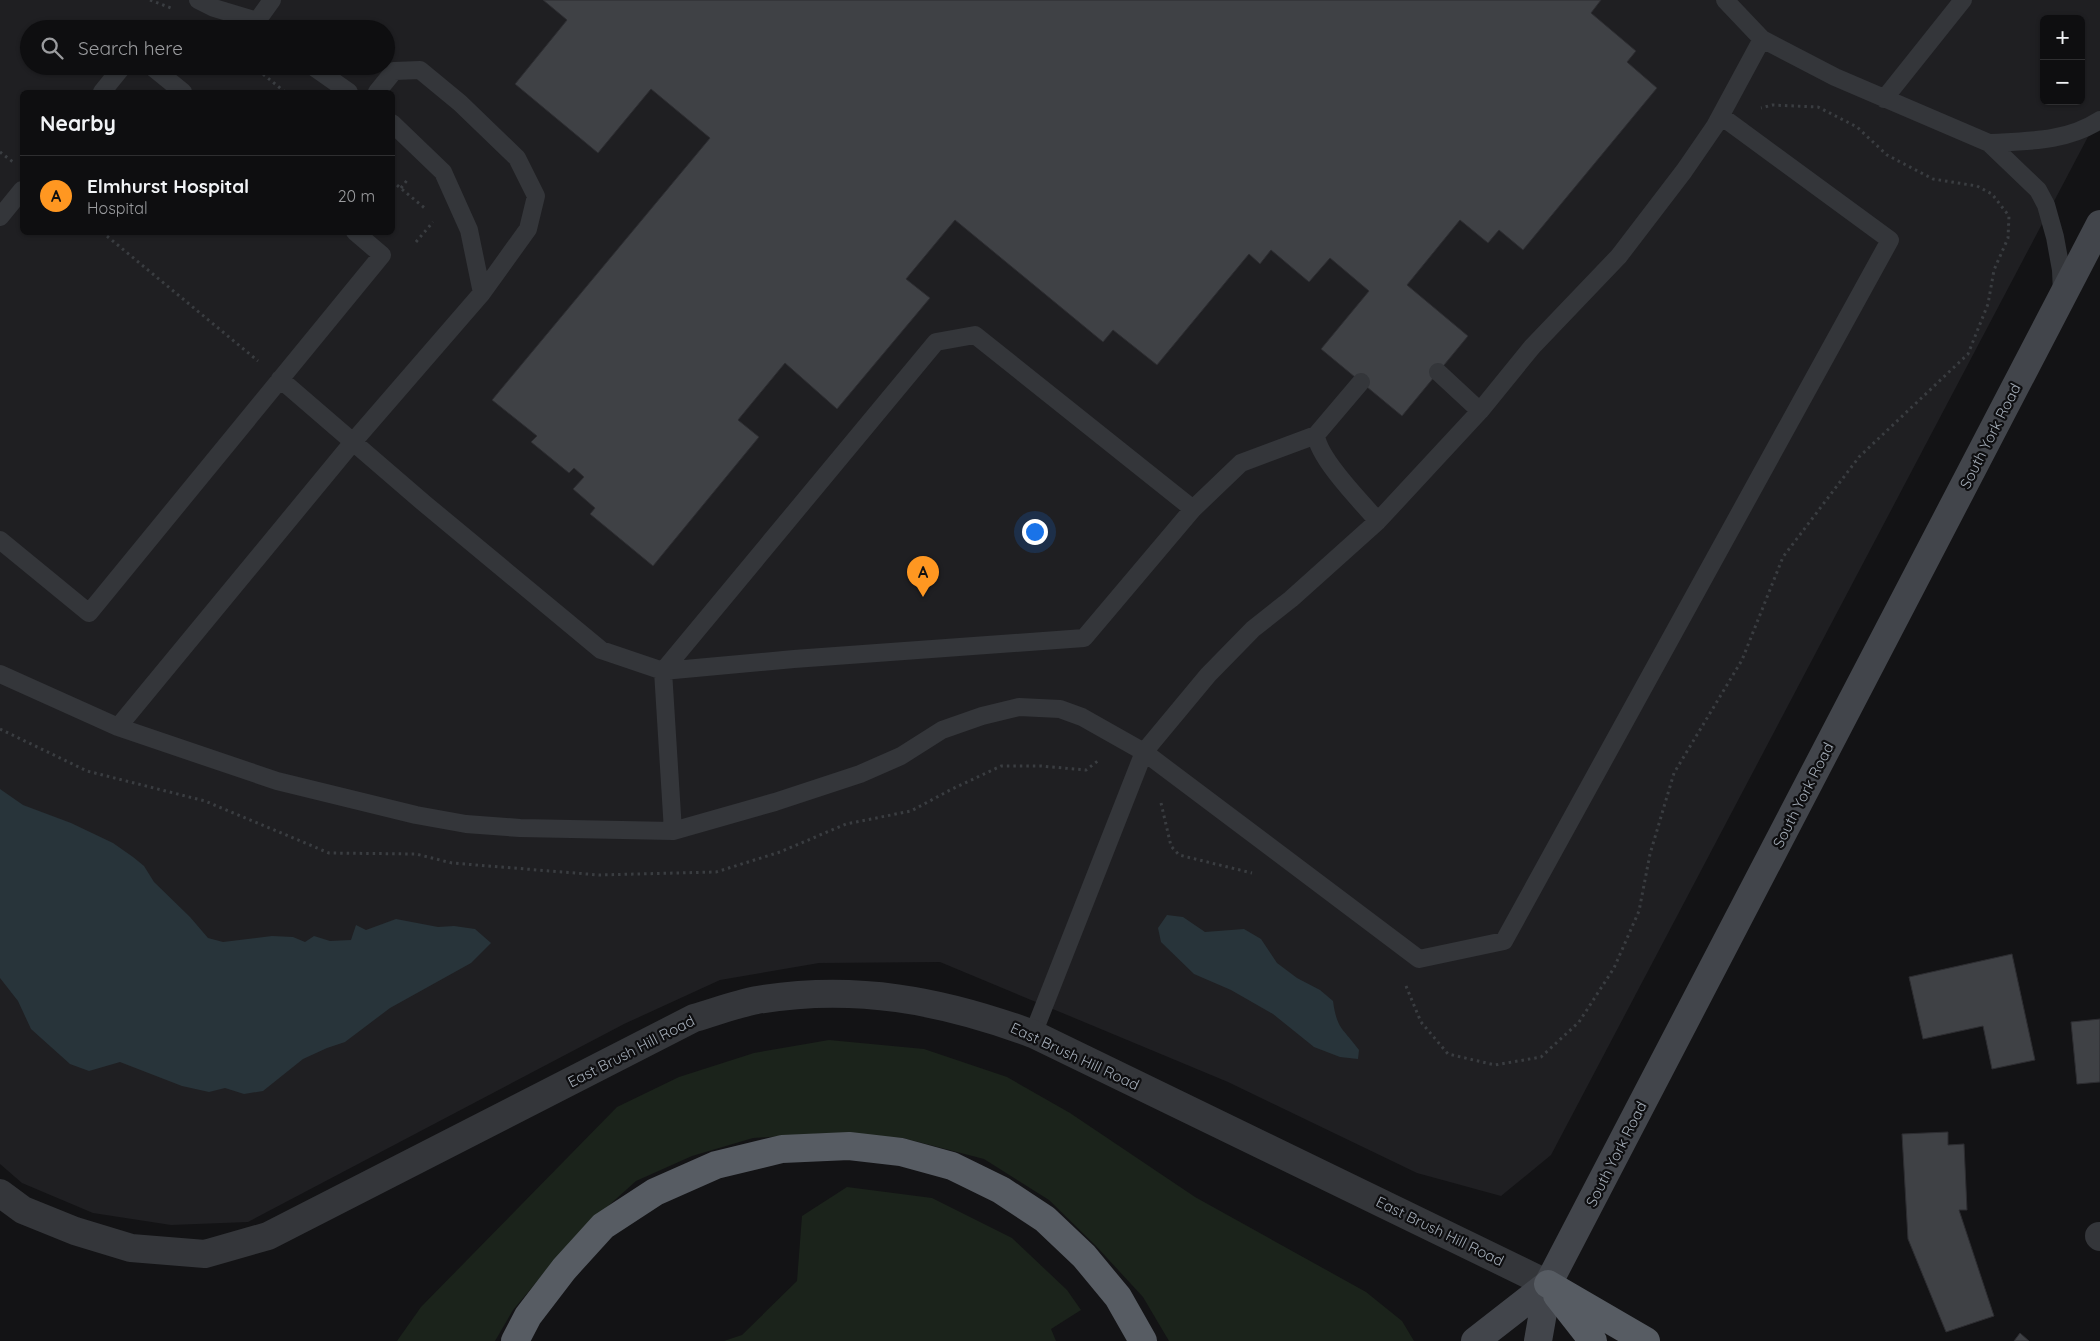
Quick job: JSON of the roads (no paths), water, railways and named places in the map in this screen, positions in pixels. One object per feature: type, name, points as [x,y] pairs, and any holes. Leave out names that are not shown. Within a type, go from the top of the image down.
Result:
[{"type":"highway","points":[[515,1341],[528,1316],[564,1269],[596,1233],[603,1226],[655,1192],[716,1166],[782,1149],[849,1146],[901,1152],[952,1166],[1009,1195],[1044,1219],[1084,1256],[1118,1297],[1143,1341]]},
{"type":"highway","points":[[1548,1284],[1593,1341]]},
{"type":"highway","points":[[1548,1284],[1646,1341]]},
{"type":"main road","name":"South York Road","points":[[1475,1341],[1548,1284],[2100,224]]},
{"type":"main road","points":[[1538,1341],[1548,1284]]},
{"type":"street","name":"East Brush Hill Road","points":[[0,1193],[23,1210],[76,1231],[131,1248],[205,1254],[268,1236],[694,1018],[755,1001],[806,994],[853,993],[900,998],[950,1007],[1033,1034],[1548,1284]]},
{"type":"lane","points":[[198,0],[248,20]]},
{"type":"lane","points":[[264,20],[272,0]]},
{"type":"lane","points":[[1725,0],[1762,39],[1834,77],[1989,143],[2038,190],[2046,205],[2055,237],[2061,270],[2062,297]]},
{"type":"lane","points":[[1884,99],[1963,0]]},
{"type":"lane","points":[[1033,1034],[1144,752],[1208,675],[1253,629],[1291,599],[1378,521],[1480,411],[1532,347],[1619,256],[1684,171],[1721,116],[1762,39]]},
{"type":"lane","points":[[118,727],[352,442],[482,293],[528,229],[536,196],[517,158],[466,108],[420,70],[395,71]]},
{"type":"lane","points":[[104,90],[116,75]]},
{"type":"lane","points":[[162,75],[181,90]]},
{"type":"lane","points":[[325,75],[346,90]]},
{"type":"lane","points":[[379,90],[391,75]]},
{"type":"lane","points":[[0,674],[118,727],[277,781],[416,815],[466,824],[520,828],[674,830],[775,802],[860,774],[901,756],[942,730],[982,716],[1019,707],[1060,709],[1082,717],[1144,752],[1419,959],[1504,941],[1890,240],[1721,116]]},
{"type":"lane","points":[[1989,143],[2063,137],[2090,127],[2100,120]]},
{"type":"lane","points":[[395,126],[443,172],[469,230],[482,293]]},
{"type":"lane","points":[[0,217],[20,192]]},
{"type":"lane","points":[[1,542],[89,613],[382,255],[359,235]]},
{"type":"lane","points":[[674,830],[663,671],[936,342],[975,335],[1193,509]]},
{"type":"lane","points":[[1438,372],[1480,411]]},
{"type":"lane","points":[[280,379],[352,442],[601,650],[663,671],[804,658],[1084,638],[1193,509],[1241,462],[1316,435],[1361,382]]},
{"type":"lane","points":[[1316,435],[1317,441],[1327,460],[1378,521]]},
{"type":"place","name":"Elmhurst Hospital","points":[[923,597]]}]
